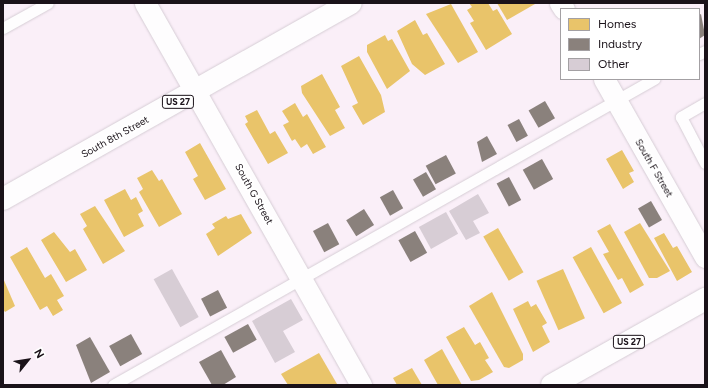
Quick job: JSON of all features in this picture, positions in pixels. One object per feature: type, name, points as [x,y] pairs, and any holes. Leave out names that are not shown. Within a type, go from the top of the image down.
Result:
[{"type":"highway","name":"South 8th Street","points":[[3,199],[351,3]]},
{"type":"highway","name":"US 27","points":[[552,385],[705,299]]},
{"type":"street","name":"South G Street","points":[[145,3],[197,91],[361,385]]},
{"type":"street","name":"South F Street","points":[[605,80],[703,248]]},
{"type":"lane","points":[[3,28],[48,3]]},
{"type":"lane","points":[[113,385],[652,80]]},
{"type":"lane","points":[[705,102],[681,117],[705,163]]},
{"type":"building: Homes","points":[[469,3],[488,3],[493,11],[497,9],[512,34],[486,50],[470,23],[474,21],[467,10],[472,7]]},
{"type":"building: Homes","points":[[497,3],[535,3],[535,4],[507,20]]},
{"type":"building: Homes","points":[[451,4],[478,52],[458,63],[426,14]]},
{"type":"building: Homes","points":[[415,20],[423,35],[427,33],[445,64],[425,75],[412,64],[397,31]]},
{"type":"building: Homes","points":[[385,35],[388,41],[392,39],[410,71],[387,89],[367,52],[367,45]]},
{"type":"building: Homes","points":[[359,56],[381,95],[385,112],[363,125],[352,106],[358,103],[341,66]]},
{"type":"building: Homes","points":[[322,74],[340,107],[335,110],[345,128],[330,136],[302,93],[301,86]]},
{"type":"building: Homes","points":[[295,103],[303,117],[307,114],[326,147],[313,154],[307,144],[301,148],[295,139],[292,141],[283,125],[289,122],[282,111]]},
{"type":"building: Homes","points":[[257,110],[270,134],[275,131],[288,153],[268,164],[245,124],[248,122],[245,116]]},
{"type":"building: Homes","points":[[200,143],[226,189],[205,200],[193,179],[198,176],[185,152]]},
{"type":"building: Homes","points":[[622,150],[634,171],[629,173],[634,182],[623,189],[606,159]]},
{"type":"building: Homes","points":[[152,170],[159,181],[162,179],[182,214],[159,227],[139,192],[143,189],[137,178]]},
{"type":"building: Homes","points":[[125,189],[131,200],[136,197],[143,211],[138,214],[144,226],[124,237],[104,200]]},
{"type":"building: Homes","points":[[95,206],[125,251],[103,264],[83,229],[87,226],[80,214]]},
{"type":"building: Homes","points":[[241,214],[252,233],[218,256],[206,234],[215,228],[212,224],[226,216],[228,219]]},
{"type":"building: Homes","points":[[640,223],[670,271],[657,278],[649,278],[624,232]]},
{"type":"building: Homes","points":[[610,224],[644,285],[630,293],[622,278],[618,280],[603,254],[609,252],[597,231]]},
{"type":"building: Homes","points":[[498,228],[524,272],[509,281],[483,236]]},
{"type":"building: Homes","points":[[54,232],[70,252],[75,249],[87,270],[66,282],[41,240]]},
{"type":"building: Homes","points":[[664,233],[673,248],[677,246],[692,272],[677,281],[654,238]]},
{"type":"building: Homes","points":[[27,247],[45,278],[51,274],[64,296],[57,300],[63,310],[53,316],[47,306],[40,310],[10,257]]},
{"type":"building: Homes","points":[[591,247],[622,303],[604,313],[573,257]]},
{"type":"building: Homes","points":[[563,269],[585,318],[558,330],[537,281]]},
{"type":"building: Homes","points":[[3,278],[15,306],[5,312],[3,309]]},
{"type":"building: Homes","points":[[492,292],[523,354],[523,360],[509,368],[504,367],[469,306]]},
{"type":"building: Homes","points":[[528,301],[531,307],[536,304],[547,323],[542,326],[550,342],[533,352],[513,309]]},
{"type":"building: Homes","points":[[464,327],[475,345],[480,342],[489,358],[485,360],[493,372],[479,380],[471,381],[446,337]]},
{"type":"building: Homes","points":[[442,349],[462,385],[438,385],[424,360]]},
{"type":"building: Homes","points":[[319,353],[337,384],[288,385],[281,374]]},
{"type":"building: Homes","points":[[412,368],[422,385],[397,385],[393,378]]},
{"type":"building: Industry","points":[[700,14],[705,35],[700,38]]},
{"type":"building: Industry","points":[[545,101],[555,118],[539,128],[529,111]]},
{"type":"building: Industry","points":[[519,119],[528,136],[516,142],[508,125]]},
{"type":"building: Industry","points":[[487,136],[497,154],[482,162],[477,142]]},
{"type":"building: Industry","points":[[446,155],[456,174],[436,184],[426,166]]},
{"type":"building: Industry","points":[[542,159],[553,179],[534,190],[523,170]]},
{"type":"building: Industry","points":[[426,172],[436,189],[423,197],[413,180]]},
{"type":"building: Industry","points":[[509,177],[521,200],[509,207],[497,184]]},
{"type":"building: Industry","points":[[393,190],[403,208],[390,216],[380,197]]},
{"type":"building: Industry","points":[[651,201],[662,220],[649,228],[638,208]]},
{"type":"building: Industry","points":[[364,209],[374,225],[356,236],[346,220]]},
{"type":"building: Industry","points":[[328,223],[339,244],[324,252],[313,231]]},
{"type":"building: Industry","points":[[415,231],[427,253],[411,262],[398,240]]},
{"type":"building: Industry","points":[[218,290],[227,308],[210,316],[201,299]]},
{"type":"building: Industry","points":[[248,324],[257,340],[233,353],[224,337]]},
{"type":"building: Industry","points":[[131,334],[142,354],[120,366],[109,346]]},
{"type":"building: Industry","points":[[90,337],[110,372],[91,383],[76,345]]},
{"type":"building: Industry","points":[[221,350],[236,377],[223,385],[212,385],[199,362]]},
{"type":"building: Other","points":[[478,194],[489,213],[473,221],[480,233],[466,240],[449,211]]},
{"type":"building: Other","points":[[446,212],[458,234],[431,249],[419,227]]},
{"type":"building: Other","points":[[172,269],[199,317],[180,327],[154,279]]},
{"type":"building: Other","points":[[291,299],[303,320],[283,331],[295,352],[275,363],[252,321]]}]
